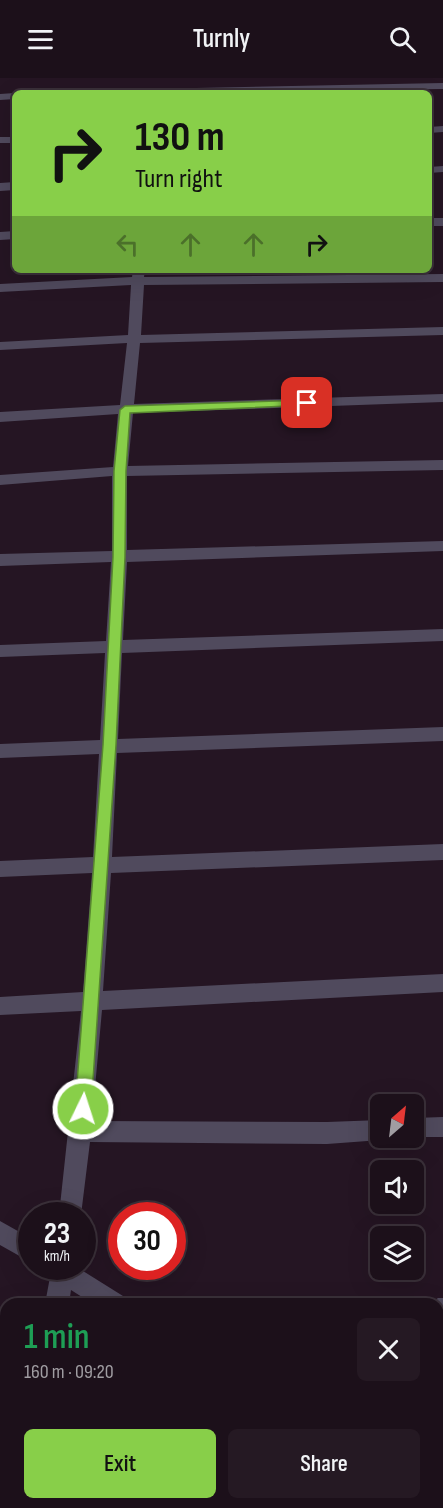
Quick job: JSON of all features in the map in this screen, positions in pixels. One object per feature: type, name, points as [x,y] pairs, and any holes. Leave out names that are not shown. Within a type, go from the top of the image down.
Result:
[{"type":"street","points":[[252,90],[443,86]]},
{"type":"street","points":[[72,1202],[81,1131],[110,745],[119,557],[120,471],[125,410],[135,339],[138,276]]},
{"type":"street","points":[[0,288],[138,276],[443,278]]},
{"type":"street","points":[[0,346],[135,339],[443,331]]},
{"type":"street","points":[[0,417],[443,398]]},
{"type":"street","points":[[0,480],[120,471],[443,465]]},
{"type":"street","points":[[0,560],[443,546]]},
{"type":"street","points":[[0,651],[443,635]]},
{"type":"street","points":[[0,751],[443,734]]},
{"type":"street","points":[[0,869],[443,852]]},
{"type":"street","points":[[0,1006],[443,983]]},
{"type":"street","points":[[424,1128],[443,1127]]},
{"type":"street","points":[[81,1131],[327,1133],[370,1131]]},
{"type":"street","points":[[0,1232],[18,1243]]},
{"type":"street","points":[[58,1298],[59,1280]]},
{"type":"street","points":[[78,1280],[106,1298]]},
{"type":"route","points":[[83,1109],[110,745],[119,557],[120,471],[125,410],[307,403]]}]
